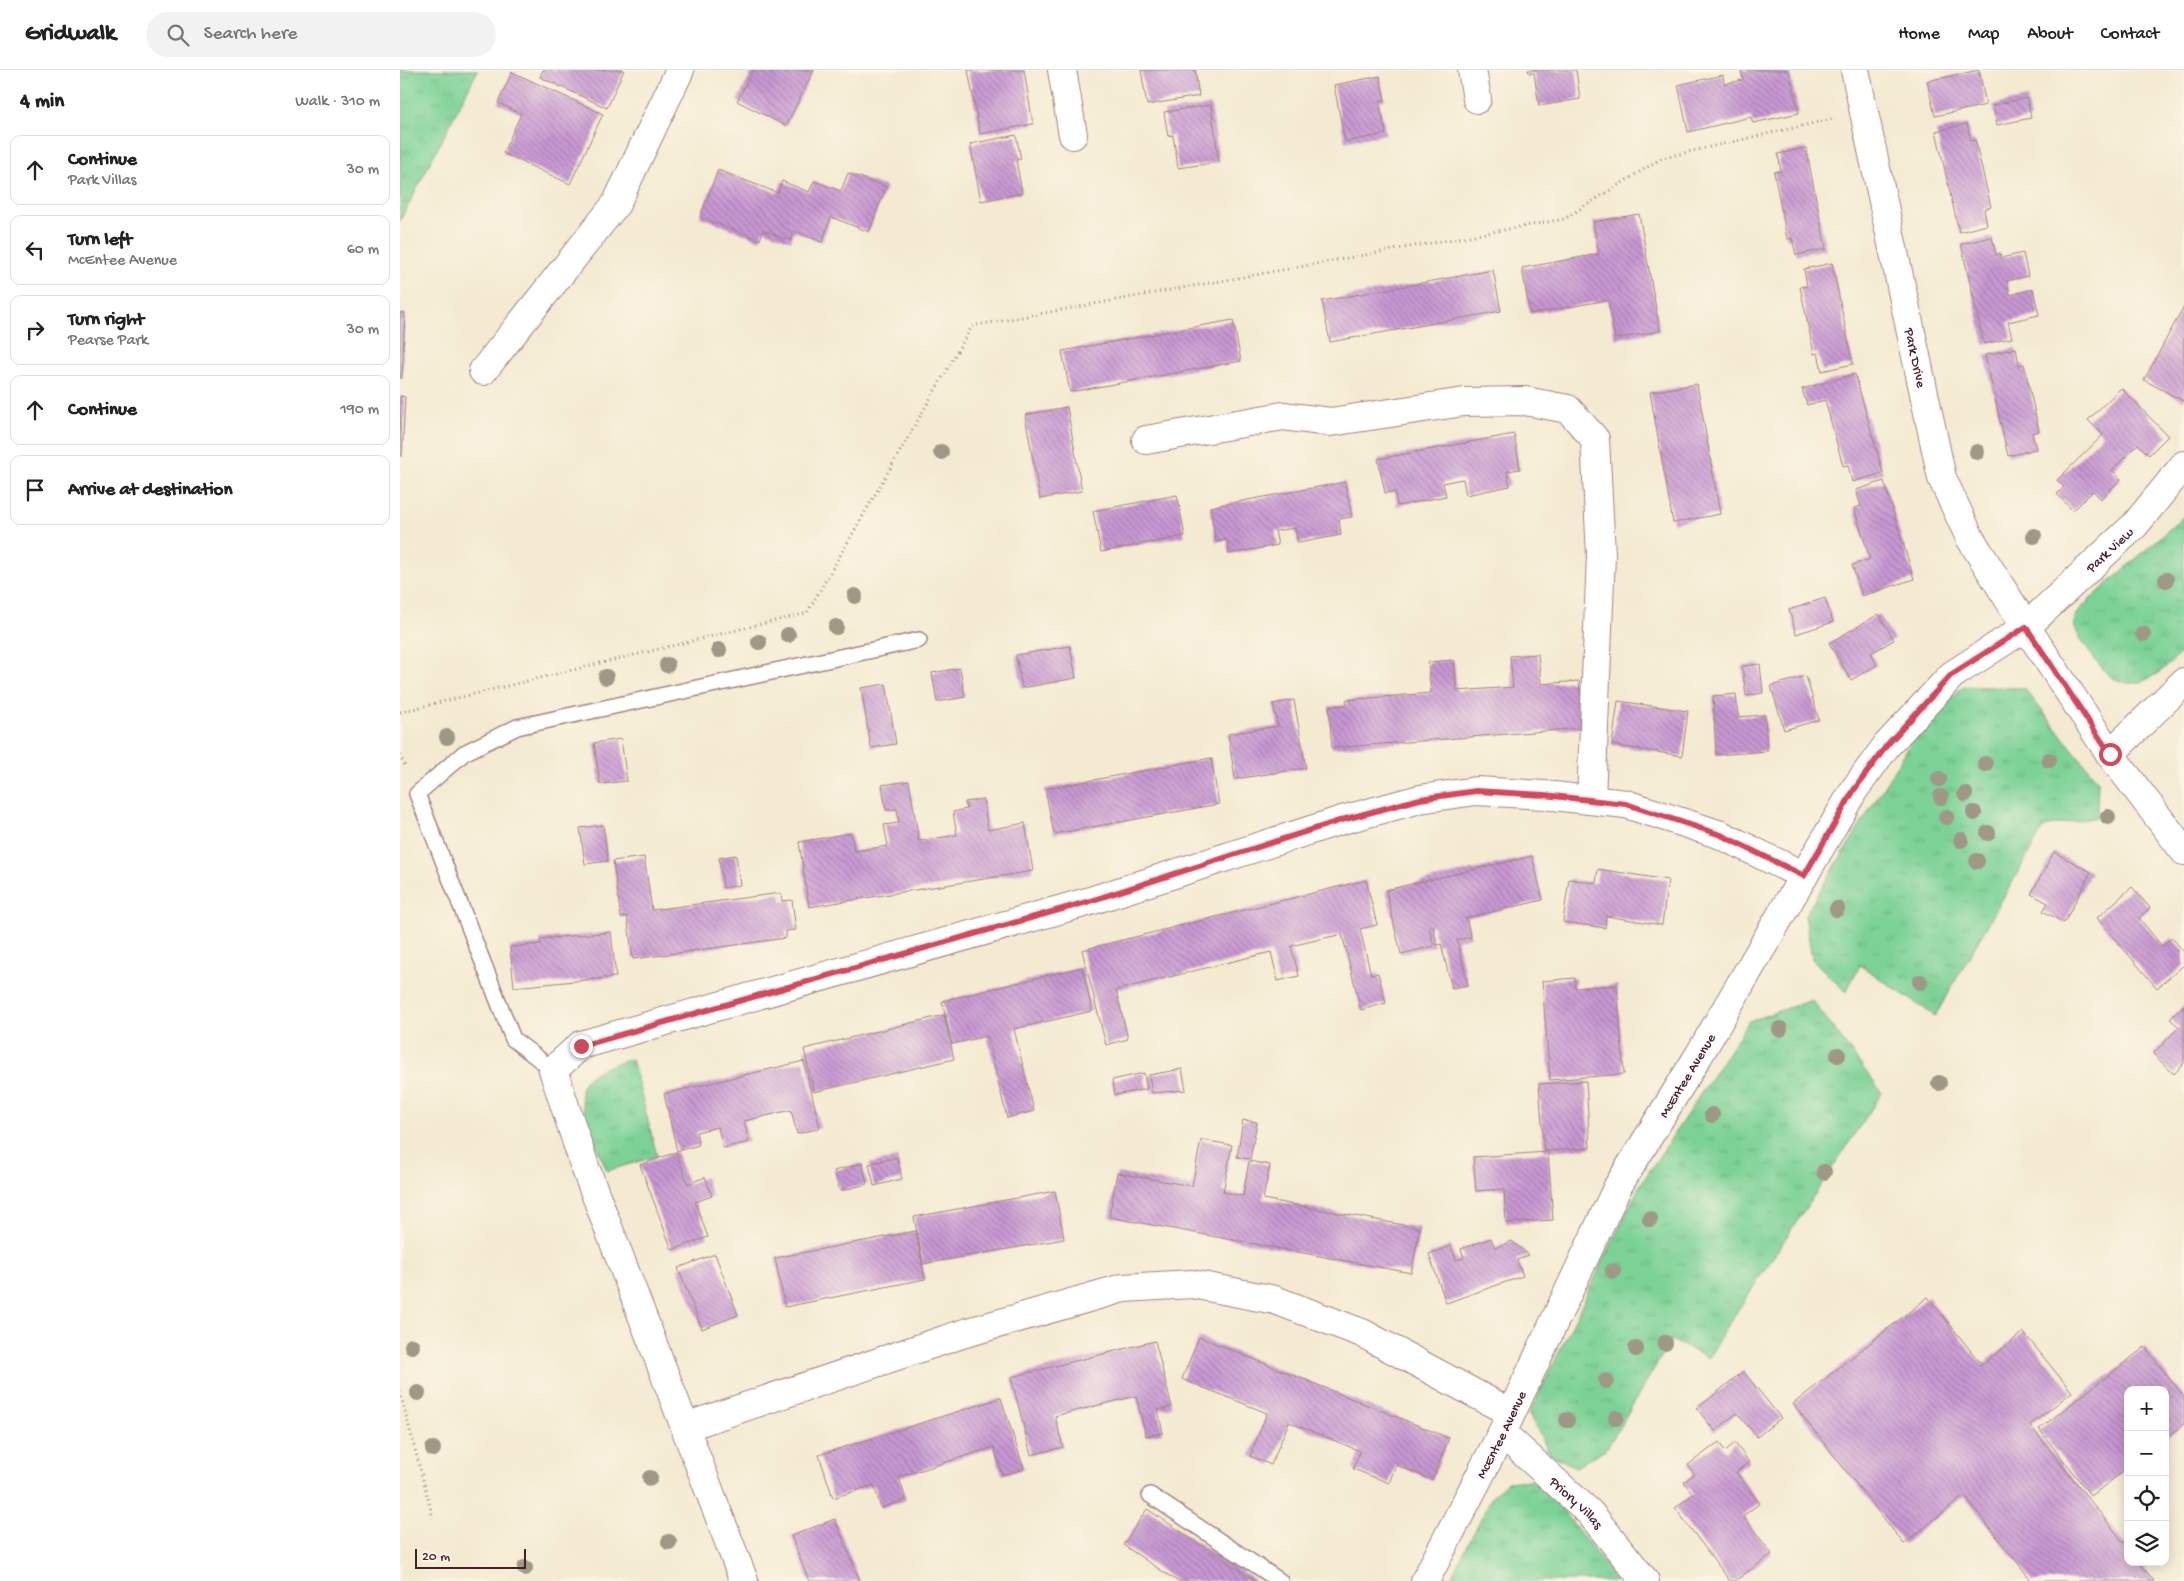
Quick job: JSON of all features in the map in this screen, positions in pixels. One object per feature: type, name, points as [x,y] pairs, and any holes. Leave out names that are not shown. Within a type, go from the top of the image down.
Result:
[{"type":"street","points":[[483,371],[616,204],[680,70]]},
{"type":"street","points":[[1062,70],[1073,136]]},
{"type":"street","points":[[1472,70],[1477,100]]},
{"type":"street","name":"Park Drive","points":[[1855,70],[1942,478],[1970,538],[2026,627],[2110,754],[2184,851]]},
{"type":"street","points":[[1146,440],[1283,416],[1330,422],[1464,402],[1524,401],[1568,409],[1595,439],[1600,555],[1591,800]]},
{"type":"street","name":"Park View","points":[[2026,627],[2135,525],[2184,465]]},
{"type":"street","name":"McEntee Avenue","points":[[1425,1581],[1506,1423],[1618,1186],[1699,1055],[1854,790],[1887,745],[1952,674],[2026,627]]},
{"type":"street","points":[[2110,754],[2184,682]]},
{"type":"street","points":[[744,1581],[585,1167],[553,1070],[581,1046],[1087,902],[1342,820],[1420,799],[1476,791],[1626,804],[1721,835],[1804,876]]},
{"type":"street","name":"Priory Villas","points":[[685,1427],[962,1334],[1122,1288],[1192,1284],[1275,1300],[1362,1333],[1506,1423],[1590,1513],[1644,1581]]},
{"type":"lane","points":[[553,1070],[513,1039],[416,794],[464,753],[517,727],[919,640]]},
{"type":"lane","points":[[1150,1495],[1280,1581]]},
{"type":"path","points":[[400,712],[807,613],[972,326],[1564,219],[1662,158],[1863,111]]},
{"type":"path","points":[[400,1392],[433,1518]]},
{"type":"green space","points":[[400,70],[478,70],[400,221]]},
{"type":"green space","points":[[2184,516],[2184,650],[2161,671],[2141,682],[2125,682],[2111,677],[2084,644],[2075,629],[2075,618],[2085,604]]},
{"type":"green space","points":[[1963,686],[2024,688],[2098,781],[2097,817],[2044,827],[1935,1016],[1860,965],[1846,992],[1812,959],[1805,915],[1914,738]]},
{"type":"green space","points":[[1812,1000],[1882,1093],[1722,1334],[1709,1358],[1671,1340],[1607,1448],[1576,1467],[1550,1454],[1529,1414],[1639,1187],[1749,1021]]},
{"type":"green space","points":[[632,1059],[657,1156],[607,1171],[585,1116],[582,1104],[582,1087],[597,1072],[611,1065]]},
{"type":"green space","points":[[1530,1480],[1552,1496],[1617,1581],[1449,1581],[1493,1495],[1507,1482]]},
{"type":"building","points":[[543,70],[624,70],[607,108],[540,77]]},
{"type":"building","points":[[753,70],[814,70],[786,126],[737,101]]},
{"type":"building","points":[[968,70],[1024,70],[1033,124],[980,134]]},
{"type":"building","points":[[1141,70],[1195,70],[1199,96],[1147,105]]},
{"type":"building","points":[[1528,70],[1576,70],[1580,99],[1539,106],[1534,73],[1529,73]]},
{"type":"building","points":[[1741,70],[1789,70],[1799,113],[1753,123],[1751,117],[1688,132],[1678,85],[1723,75],[1724,84],[1743,80]]},
{"type":"building","points":[[1979,70],[1986,105],[1935,116],[1927,81]]},
{"type":"building","points":[[512,72],[603,114],[570,184],[503,153],[521,114],[498,103]]},
{"type":"building","points":[[1380,76],[1385,100],[1379,101],[1386,134],[1345,142],[1334,85]]},
{"type":"building","points":[[2027,98],[2031,118],[1997,125],[1993,105]]},
{"type":"building","points":[[1211,105],[1219,162],[1178,168],[1173,135],[1168,136],[1164,112]]},
{"type":"building","points":[[1967,124],[1971,141],[1975,140],[1991,207],[1984,209],[1987,225],[1959,232],[1936,131]]},
{"type":"building","points":[[1016,135],[1021,159],[1016,160],[1022,193],[981,201],[970,144]]},
{"type":"building","points":[[1806,148],[1826,249],[1796,255],[1792,238],[1787,239],[1774,172],[1781,171],[1778,154]]},
{"type":"building","points":[[718,170],[778,193],[782,181],[809,192],[814,181],[841,191],[848,173],[886,187],[869,232],[831,217],[822,242],[794,231],[791,241],[763,230],[760,240],[700,217]]},
{"type":"building","points":[[1639,214],[1660,331],[1615,339],[1608,300],[1530,314],[1522,268],[1599,254],[1593,222]]},
{"type":"building","points":[[1992,237],[1996,255],[2000,253],[2001,258],[2023,253],[2028,276],[2007,281],[2010,295],[2033,289],[2039,315],[2008,322],[2012,338],[1984,344],[1961,244]]},
{"type":"building","points":[[1832,263],[1853,364],[1822,371],[1818,353],[1814,354],[1800,287],[1807,286],[1804,269]]},
{"type":"building","points":[[1493,270],[1501,311],[1330,342],[1322,301]]},
{"type":"building","points":[[2184,306],[2184,399],[2183,401],[2144,380]]},
{"type":"building","points":[[400,313],[405,313],[402,378],[400,378]]},
{"type":"building","points":[[1233,320],[1241,361],[1070,392],[1062,351]]},
{"type":"building","points":[[2016,348],[2019,365],[2024,364],[2039,431],[2032,433],[2036,449],[2008,456],[1985,355]]},
{"type":"building","points":[[1855,374],[1883,473],[1852,482],[1848,465],[1843,466],[1825,400],[1807,405],[1802,389]]},
{"type":"building","points":[[1697,384],[1720,514],[1673,523],[1650,392]]},
{"type":"building","points":[[2121,388],[2168,436],[2149,455],[2138,444],[2112,470],[2121,479],[2101,499],[2093,491],[2073,511],[2057,494],[2064,487],[2057,480],[2103,435],[2088,420]]},
{"type":"building","points":[[400,396],[405,397],[402,456],[400,456]]},
{"type":"building","points":[[1067,407],[1082,491],[1040,499],[1025,415]]},
{"type":"building","points":[[1514,434],[1520,469],[1507,471],[1510,486],[1466,495],[1463,479],[1443,483],[1446,496],[1397,506],[1395,492],[1385,493],[1378,459]]},
{"type":"building","points":[[1884,481],[1914,579],[1862,596],[1852,565],[1870,559],[1854,508],[1861,506],[1856,490]]},
{"type":"building","points":[[1345,482],[1352,517],[1339,519],[1341,535],[1298,543],[1295,528],[1275,531],[1278,545],[1229,554],[1227,540],[1216,542],[1210,507]]},
{"type":"building","points":[[1177,495],[1185,536],[1101,552],[1093,511]]},
{"type":"building","points":[[1825,598],[1833,622],[1796,634],[1789,610]]},
{"type":"building","points":[[1879,614],[1894,640],[1871,653],[1877,665],[1851,680],[1829,643]]},
{"type":"building","points":[[1070,646],[1076,678],[1022,688],[1016,655]]},
{"type":"building","points":[[1538,654],[1541,684],[1579,681],[1583,728],[1332,748],[1329,706],[1347,705],[1346,700],[1431,693],[1428,662],[1454,660],[1457,691],[1513,687],[1510,656]]},
{"type":"building","points":[[1760,664],[1763,693],[1746,696],[1742,666]]},
{"type":"building","points":[[960,668],[965,697],[937,702],[932,673]]},
{"type":"building","points":[[1806,676],[1819,720],[1784,730],[1771,686]]},
{"type":"building","points":[[886,684],[896,744],[871,748],[861,688]]},
{"type":"building","points":[[1736,694],[1738,717],[1765,715],[1767,751],[1716,755],[1713,696]]},
{"type":"building","points":[[1294,700],[1306,768],[1235,779],[1228,734],[1278,726],[1273,704]]},
{"type":"building","points":[[1618,701],[1688,711],[1682,756],[1612,745]]},
{"type":"building","points":[[621,739],[627,781],[600,784],[594,743]]},
{"type":"building","points":[[1211,758],[1219,804],[1054,834],[1045,789]]},
{"type":"building","points":[[909,781],[919,841],[957,835],[953,812],[967,809],[965,802],[983,799],[988,830],[1025,823],[1033,871],[809,907],[799,842],[851,833],[854,851],[888,846],[884,825],[899,823],[897,809],[886,810],[882,785]]},
{"type":"building","points":[[603,825],[608,861],[585,864],[580,828]]},
{"type":"building","points":[[2054,852],[2091,872],[2064,923],[2043,911],[2048,903],[2031,894]]},
{"type":"building","points":[[736,855],[740,885],[723,888],[719,858]]},
{"type":"building","points":[[1532,856],[1543,900],[1466,918],[1471,937],[1457,940],[1468,985],[1452,988],[1441,944],[1437,945],[1433,926],[1429,926],[1434,946],[1401,954],[1386,890]]},
{"type":"building","points":[[644,857],[652,910],[781,893],[782,901],[792,900],[796,930],[786,931],[786,938],[633,959],[627,916],[621,918],[613,861]]},
{"type":"building","points":[[1598,869],[1668,880],[1662,925],[1606,916],[1605,928],[1563,922],[1569,879],[1596,883]]},
{"type":"building","points":[[1366,880],[1377,925],[1360,929],[1371,975],[1378,973],[1386,1003],[1361,1010],[1342,934],[1291,946],[1299,976],[1278,981],[1271,952],[1116,990],[1128,1039],[1106,1045],[1082,950]]},
{"type":"building","points":[[2132,887],[2150,908],[2139,918],[2162,946],[2172,938],[2184,952],[2184,965],[2157,988],[2097,918]]},
{"type":"building","points":[[611,932],[616,977],[514,987],[510,947],[541,944],[540,939]]},
{"type":"building","points":[[1082,967],[1092,1011],[1014,1029],[1034,1111],[1007,1118],[987,1036],[952,1044],[942,1001]]},
{"type":"building","points":[[1575,978],[1575,988],[1617,985],[1624,1074],[1550,1080],[1542,981]]},
{"type":"building","points":[[2184,1005],[2184,1063],[2174,1074],[2153,1054],[2179,1027],[2170,1019]]},
{"type":"building","points":[[944,1015],[954,1059],[814,1092],[804,1049]]},
{"type":"building","points":[[804,1061],[820,1128],[797,1134],[791,1110],[744,1121],[749,1142],[723,1148],[718,1127],[696,1132],[699,1145],[677,1151],[664,1094]]},
{"type":"building","points":[[1182,1069],[1186,1090],[1152,1093],[1149,1075]]},
{"type":"building","points":[[1144,1073],[1147,1089],[1115,1095],[1112,1080]]},
{"type":"building","points":[[1586,1081],[1590,1148],[1544,1151],[1539,1084]]},
{"type":"building","points":[[1243,1120],[1257,1122],[1250,1159],[1237,1157]]},
{"type":"building","points":[[1201,1140],[1232,1145],[1223,1192],[1243,1196],[1249,1161],[1270,1165],[1263,1199],[1420,1228],[1411,1273],[1109,1217],[1117,1173],[1192,1186]]},
{"type":"building","points":[[676,1152],[688,1184],[705,1177],[712,1196],[695,1202],[708,1237],[672,1250],[640,1165]]},
{"type":"building","points":[[1548,1152],[1553,1220],[1506,1223],[1504,1189],[1476,1191],[1473,1157]]},
{"type":"building","points":[[897,1157],[902,1179],[874,1186],[869,1164]]},
{"type":"building","points":[[862,1163],[867,1184],[840,1191],[834,1171]]},
{"type":"building","points":[[1055,1191],[1064,1239],[923,1264],[914,1217]]},
{"type":"building","points":[[916,1231],[925,1279],[785,1307],[775,1258]]},
{"type":"building","points":[[1491,1238],[1495,1248],[1512,1241],[1529,1255],[1517,1260],[1523,1276],[1446,1303],[1429,1254],[1451,1246],[1456,1260],[1464,1258],[1461,1249]]},
{"type":"building","points":[[715,1254],[738,1315],[702,1329],[678,1268]]},
{"type":"building","points":[[1928,1297],[1982,1365],[2023,1332],[2072,1392],[2030,1425],[2124,1543],[2124,1566],[2142,1566],[2154,1581],[2032,1581],[1964,1496],[1904,1544],[1793,1404]]},
{"type":"building","points":[[1199,1337],[1449,1438],[1432,1480],[1396,1465],[1389,1483],[1353,1469],[1360,1451],[1289,1422],[1271,1465],[1250,1456],[1267,1413],[1182,1379]]},
{"type":"building","points":[[1155,1341],[1172,1407],[1158,1410],[1163,1433],[1146,1436],[1136,1396],[1055,1416],[1063,1447],[1031,1455],[1011,1377]]},
{"type":"building","points":[[2145,1347],[2184,1397],[2184,1424],[2169,1436],[2169,1386],[2124,1386],[2124,1471],[2091,1496],[2039,1429]]},
{"type":"building","points":[[1743,1371],[1781,1418],[1757,1437],[1737,1413],[1715,1431],[1697,1409]]},
{"type":"building","points":[[1001,1398],[1024,1469],[1002,1475],[994,1447],[899,1477],[906,1500],[881,1508],[874,1485],[833,1498],[819,1455]]},
{"type":"building","points":[[1719,1442],[1725,1451],[1735,1443],[1749,1462],[1736,1472],[1760,1503],[1743,1516],[1772,1554],[1735,1581],[1730,1581],[1675,1508],[1693,1494],[1684,1482],[1694,1474],[1688,1465]]},
{"type":"building","points":[[1147,1509],[1256,1581],[1177,1581],[1123,1545]]},
{"type":"building","points":[[835,1519],[860,1581],[809,1581],[791,1536]]},
{"type":"route","points":[[581,1046],[1087,902],[1342,820],[1420,799],[1476,791],[1544,795],[1626,804],[1721,835],[1804,876],[1854,790],[1887,745],[1952,674],[2026,627],[2110,754]]}]
